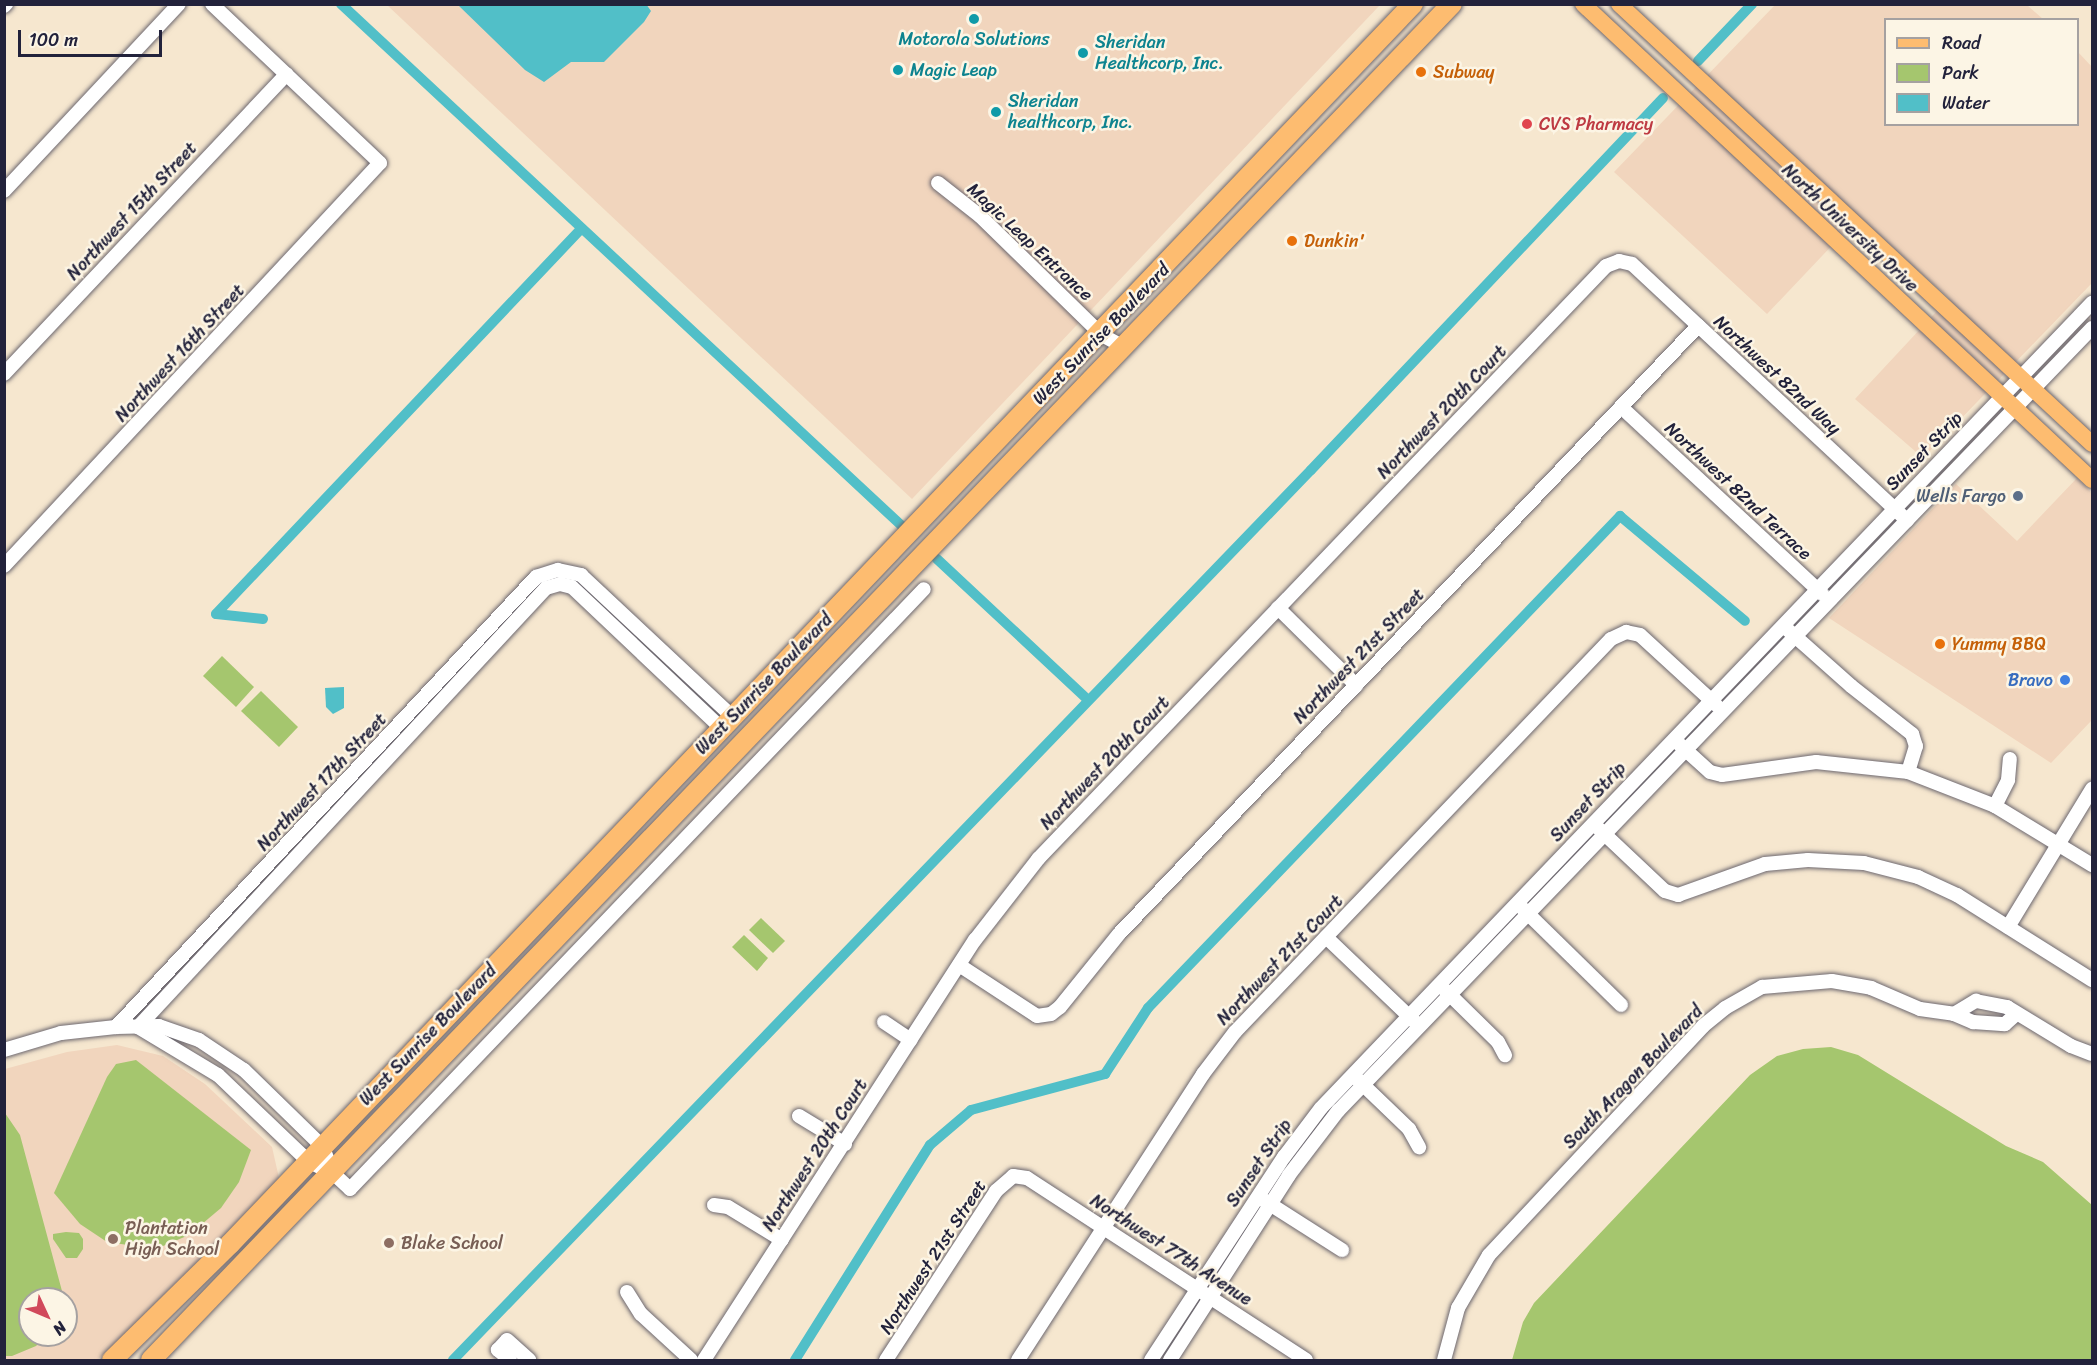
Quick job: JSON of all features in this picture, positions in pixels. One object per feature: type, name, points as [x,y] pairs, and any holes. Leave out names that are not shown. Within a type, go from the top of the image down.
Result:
[{"type":"highway","name":"West Sunrise Boulevard","points":[[112,1360],[152,1325],[1102,334],[1413,4]]},
{"type":"highway","name":"West Sunrise Boulevard","points":[[151,1360],[334,1174],[1452,4]]},
{"type":"highway","points":[[751,738],[755,694]]},
{"type":"main road","name":"North University Drive","points":[[1583,4],[2092,480]]},
{"type":"main road","name":"North University Drive","points":[[1618,4],[2092,444]]},
{"type":"street","points":[[4,191],[179,4]]},
{"type":"street","points":[[212,4],[287,74]]},
{"type":"street","name":"Northwest 16th Street","points":[[4,567],[380,163],[287,74]]},
{"type":"street","name":"Northwest 15th Street","points":[[4,374],[287,74]]},
{"type":"street","name":"Magic Leap Entrance","points":[[938,183],[980,216],[1102,334],[1125,348]]},
{"type":"street","name":"Northwest 82nd Way","points":[[1619,261],[1632,264],[1907,520]]},
{"type":"street","name":"Northwest 20th Court","points":[[704,1360],[958,965],[1038,859],[1606,267],[1619,261]]},
{"type":"street","name":"Sunset Strip","points":[[1357,1079],[1409,1016],[1517,903],[1684,749],[2015,408],[2027,384],[2092,303]]},
{"type":"street","name":"Northwest 21st Street","points":[[958,965],[1037,1016],[1051,1014],[1119,934],[1698,326]]},
{"type":"street","name":"Sunset Strip","points":[[1170,1360],[1210,1297],[1308,1123],[1419,1026],[1449,995],[1527,913],[1672,738],[2002,396],[2027,384],[2092,328]]},
{"type":"street","name":"Northwest 82nd Terrace","points":[[1621,407],[1830,601]]},
{"type":"street","points":[[559,577],[581,575],[727,723]]},
{"type":"street","name":"Northwest 17th Street","points":[[116,1026],[536,578],[559,577]]},
{"type":"street","name":"Northwest 17th Street","points":[[138,1027],[546,588],[559,577]]},
{"type":"street","points":[[138,1027],[218,1075],[308,1161],[334,1174],[350,1189],[924,589]]},
{"type":"street","points":[[1278,608],[1356,685]]},
{"type":"street","points":[[1782,624],[1912,734],[1916,746],[1908,772]]},
{"type":"street","name":"Northwest 21st Court","points":[[1018,1360],[1216,1057],[1611,639],[1626,632],[1640,635],[1710,699]]},
{"type":"street","points":[[1710,699],[1722,711]]},
{"type":"street","points":[[751,738],[761,759]]},
{"type":"street","points":[[1672,738],[1710,772],[1722,775],[1816,762],[1908,772],[1995,806],[2092,865]]},
{"type":"street","points":[[1995,806],[2008,780],[2010,759]]},
{"type":"street","points":[[2008,927],[2092,789]]},
{"type":"street","points":[[1599,828],[1665,891],[1678,895],[1765,864],[1808,860],[1864,863],[1918,877],[2008,927],[2092,980]]},
{"type":"street","points":[[1517,903],[1621,1005]]},
{"type":"street","points":[[1326,938],[1419,1026]]},
{"type":"street","name":"South Aragon Boulevard","points":[[1444,1360],[1458,1308],[1490,1255],[1703,1026],[1725,1008],[1762,987],[1832,981],[1871,988],[1920,1009],[1954,1014],[1983,1023]]},
{"type":"street","points":[[1439,984],[1498,1042],[1505,1055]]},
{"type":"street","points":[[1982,1002],[1983,1023],[2005,1024],[2016,1014]]},
{"type":"street","points":[[1954,1014],[1982,1002],[2007,1007],[2071,1046],[2092,1054]]},
{"type":"street","points":[[884,1022],[911,1040]]},
{"type":"street","points":[[4,1050],[61,1033],[116,1026],[168,1029],[199,1040],[230,1059],[322,1146],[334,1174]]},
{"type":"street","points":[[1357,1079],[1409,1129],[1419,1147]]},
{"type":"street","points":[[799,1116],[844,1144]]},
{"type":"street","name":"Northwest 21st Street","points":[[886,1360],[996,1191],[1013,1176]]},
{"type":"street","name":"Northwest 77th Avenue","points":[[1013,1176],[1027,1178],[1305,1360]]},
{"type":"street","points":[[1264,1201],[1342,1250]]},
{"type":"street","name":"Sunset Strip","points":[[1151,1360],[1196,1290],[1264,1201]]},
{"type":"street","points":[[714,1205],[728,1207],[782,1240]]},
{"type":"street","points":[[627,1293],[641,1314],[691,1360]]},
{"type":"street","points":[[510,1360],[498,1350],[507,1340],[530,1360]]},
{"type":"shaded area","points":[[387,5],[1380,5],[912,499]]},
{"type":"shaded area","points":[[1775,5],[2027,5],[2042,18],[1884,18],[1884,126],[2079,126],[2079,53],[2092,67],[2092,283],[1923,458],[1855,399],[1949,298],[1859,217],[1767,314],[1614,172]]},
{"type":"shaded area","points":[[2077,478],[2092,493],[2092,720],[2051,763],[1829,618],[1956,484],[2017,541]]},
{"type":"shaded area","name":"Plantation High School","points":[[117,1045],[163,1056],[205,1084],[272,1147],[279,1178],[147,1316],[97,1360],[5,1360],[5,1069],[67,1052]]},
{"type":"green space","points":[[222,656],[254,687],[236,707],[203,676]]},
{"type":"green space","points":[[261,691],[298,727],[279,747],[241,711]]},
{"type":"green space","points":[[761,918],[785,941],[773,953],[749,930]]},
{"type":"green space","points":[[744,935],[768,958],[757,971],[732,947]]},
{"type":"green space","points":[[1831,1047],[1858,1055],[2006,1146],[2043,1162],[2092,1205],[2092,1360],[1512,1360],[1523,1322],[1534,1303],[1750,1075],[1777,1056],[1803,1049]]},
{"type":"green space","points":[[136,1060],[251,1150],[239,1182],[221,1208],[189,1235],[156,1249],[107,1242],[80,1224],[54,1193],[107,1077],[116,1064]]},
{"type":"green space","points":[[5,1113],[20,1135],[61,1287],[18,1287],[18,1347],[34,1347],[12,1356],[4,1356]]},
{"type":"green space","points":[[79,1233],[83,1239],[83,1249],[77,1258],[66,1258],[53,1239],[53,1234]]},
{"type":"water","points":[[646,4],[651,11],[644,22],[604,62],[571,62],[544,82],[525,70],[458,5]]},
{"type":"water","points":[[344,687],[344,708],[333,714],[326,707],[325,688]]},
{"type":"waterway","points":[[341,4],[903,527]]},
{"type":"waterway","points":[[1698,61],[1752,4]]},
{"type":"waterway","points":[[453,1360],[1311,470],[1663,98]]},
{"type":"waterway","points":[[263,619],[216,614],[581,229]]},
{"type":"waterway","points":[[795,1360],[930,1145],[971,1110],[1105,1074],[1148,1008],[1620,516],[1745,621]]},
{"type":"waterway","points":[[937,559],[1087,699]]},
{"type":"place","name":"Motorola Solutions","points":[[974,19]]},
{"type":"place","name":"Sheridan Healthcorp, Inc.","points":[[1083,53]]},
{"type":"place","name":"Magic Leap","points":[[898,70]]},
{"type":"place","name":"Subway","points":[[1421,72]]},
{"type":"place","name":"Sheridan healthcorp, Inc.","points":[[996,112]]},
{"type":"place","name":"CVS Pharmacy","points":[[1527,124]]},
{"type":"place","name":"Dunkin'","points":[[1292,241]]},
{"type":"place","name":"Wells Fargo","points":[[2018,496]]},
{"type":"place","name":"Yummy BBQ","points":[[1940,644]]},
{"type":"place","name":"Bravo","points":[[2065,680]]},
{"type":"place","name":"Plantation High School","points":[[113,1239]]},
{"type":"place","name":"Blake School","points":[[389,1243]]}]
